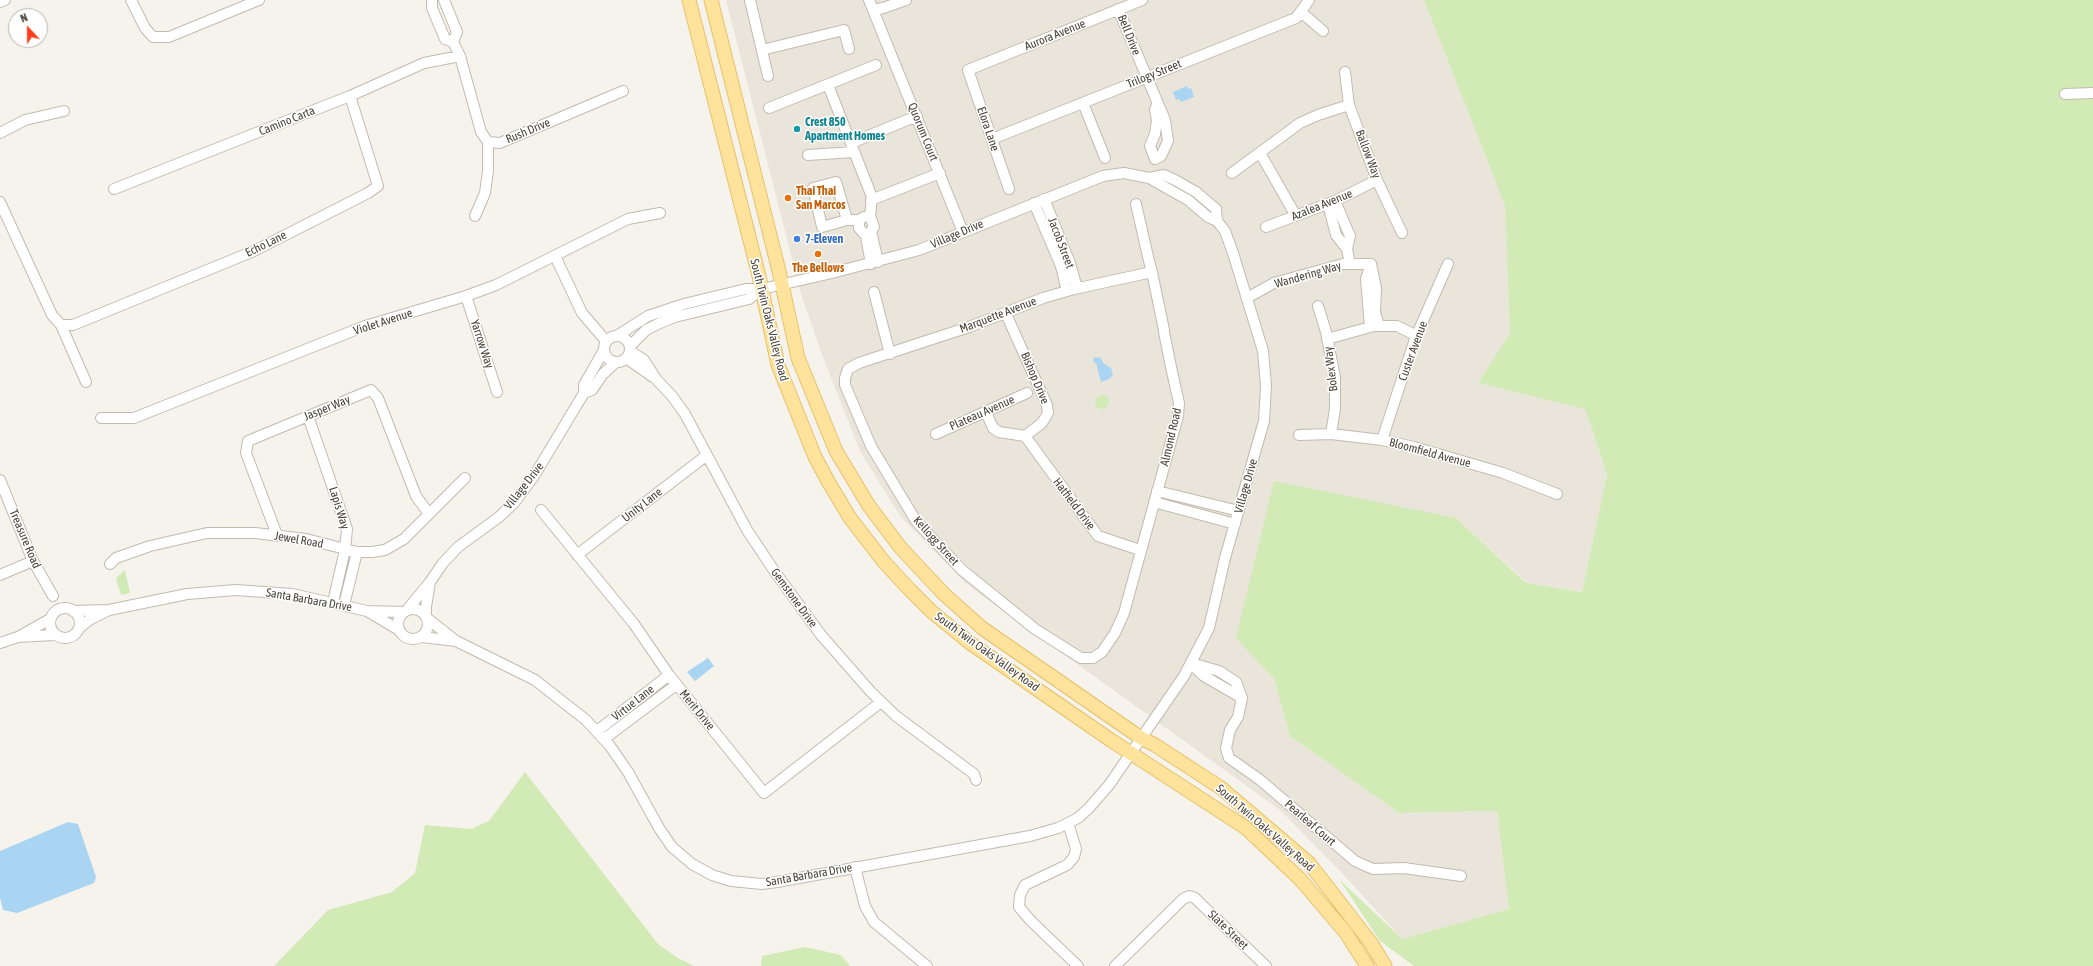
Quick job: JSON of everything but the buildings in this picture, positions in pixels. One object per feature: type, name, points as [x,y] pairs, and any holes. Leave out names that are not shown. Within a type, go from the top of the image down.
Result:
[{"type":"main road","name":"South Twin Oaks Valley Road","points":[[689,0],[762,289],[778,365],[815,457],[850,518],[884,562],[932,612],[970,643],[1130,753],[1246,828],[1300,879],[1346,933],[1367,966]]},
{"type":"main road","name":"South Twin Oaks Valley Road","points":[[711,0],[782,284],[798,358],[836,452],[869,506],[900,547],[945,596],[982,628],[1141,738],[1155,745],[1221,788],[1310,863],[1371,943],[1385,966]]},
{"type":"street","points":[[0,2],[6,0]]},
{"type":"street","points":[[131,0],[145,28],[153,37],[169,37],[259,0]]},
{"type":"street","points":[[432,0],[432,8],[445,39],[453,42],[460,56],[481,132],[488,142],[488,171],[485,193],[475,216]]},
{"type":"street","points":[[444,0],[457,32],[453,42]]},
{"type":"street","points":[[750,0],[768,76]]},
{"type":"street","points":[[871,5],[906,0]]},
{"type":"street","name":"Aurora Avenue","points":[[968,70],[1142,0]]},
{"type":"street","name":"Trilogy Street","points":[[992,139],[1296,18],[1309,0]]},
{"type":"street","name":"Quorum Court","points":[[871,5],[963,232]]},
{"type":"street","name":"Bell Drive","points":[[1118,9],[1157,104],[1162,109],[1168,141],[1161,156],[1155,159],[1150,146],[1155,134],[1157,120],[1155,110],[1157,104]]},
{"type":"street","points":[[1301,12],[1323,31]]},
{"type":"street","points":[[440,26],[453,22]]},
{"type":"street","points":[[762,50],[844,30],[849,49]]},
{"type":"street","name":"Camino Carta","points":[[114,189],[350,96],[424,63],[460,56]]},
{"type":"street","points":[[769,108],[876,66]]},
{"type":"street","name":"Elora Lane","points":[[968,70],[1009,189]]},
{"type":"street","name":"Ballow Way","points":[[1345,72],[1349,105],[1377,180],[1402,233]]},
{"type":"street","points":[[828,85],[872,196],[870,216],[874,226],[871,231],[874,263]]},
{"type":"street","name":"Rush Drive","points":[[488,142],[500,143],[623,91]]},
{"type":"street","points":[[2065,94],[2093,93]]},
{"type":"street","name":"Echo Lane","points":[[61,325],[73,325],[254,251],[368,193],[378,186],[350,96]]},
{"type":"street","points":[[1083,103],[1105,158]]},
{"type":"street","points":[[1232,173],[1300,123],[1318,115],[1349,105]]},
{"type":"street","points":[[0,133],[25,120],[64,111]]},
{"type":"street","points":[[808,155],[852,148],[917,116]]},
{"type":"street","points":[[1155,134],[1167,134]]},
{"type":"street","points":[[1260,153],[1296,216]]},
{"type":"street","points":[[1149,178],[1155,159]]},
{"type":"street","points":[[871,200],[940,173]]},
{"type":"street","name":"Village Drive","points":[[618,335],[636,322],[666,309],[746,289],[762,289],[874,263],[919,250],[1103,176],[1124,173],[1149,178],[1164,175],[1196,192],[1216,209],[1217,221],[1225,231],[1234,253],[1262,351],[1266,386],[1264,421],[1208,628],[1184,676],[1130,753]]},
{"type":"street","name":"Azalea Avenue","points":[[1266,227],[1331,202],[1377,180]]},
{"type":"street","points":[[847,220],[836,182],[813,188],[822,226],[847,220],[859,220],[870,216]]},
{"type":"street","name":"Jacob Street","points":[[1044,199],[1070,263],[1072,290]]},
{"type":"street","points":[[0,202],[52,315],[61,325],[86,382]]},
{"type":"street","points":[[1331,202],[1345,222],[1350,236],[1347,249],[1350,264]]},
{"type":"street","points":[[1331,202],[1336,235],[1347,249]]},
{"type":"street","name":"Jacob Street","points":[[1034,203],[1072,290]]},
{"type":"street","name":"Almond Road","points":[[1093,658],[1102,652],[1115,633],[1124,613],[1140,550],[1175,428],[1179,403],[1152,272],[1136,204]]},
{"type":"street","name":"Violet Avenue","points":[[101,418],[134,418],[365,326],[466,296],[496,285],[628,219],[660,214]]},
{"type":"street","points":[[859,220],[858,228],[866,236],[874,263]]},
{"type":"street","points":[[1334,225],[1345,222]]},
{"type":"street","points":[[554,256],[582,313],[605,345],[606,357],[616,362],[629,352],[625,338],[618,335],[613,336],[605,345]]},
{"type":"street","name":"Wandering Way","points":[[1247,298],[1274,283],[1343,264],[1372,264],[1376,288],[1371,301],[1374,326]]},
{"type":"street","name":"Custer Avenue","points":[[1382,440],[1417,336],[1448,264]]},
{"type":"street","name":"Marquette Avenue","points":[[848,369],[859,363],[890,354],[1006,314],[1043,298],[1152,272]]},
{"type":"street","name":"Village Drive","points":[[629,352],[646,330],[660,323],[675,317],[749,299],[762,289]]},
{"type":"street","points":[[874,292],[890,354]]},
{"type":"street","name":"Yarrow Way","points":[[466,296],[497,392]]},
{"type":"street","name":"Bolex Way","points":[[1318,306],[1327,338],[1334,377],[1335,409],[1331,434]]},
{"type":"street","name":"Bishop Drive","points":[[1006,314],[1047,405],[1048,413],[1042,423],[1025,436]]},
{"type":"street","points":[[1327,338],[1374,326],[1397,326],[1417,336]]},
{"type":"street","name":"Village Drive","points":[[406,611],[430,582],[443,562],[458,547],[499,517],[514,503],[534,476],[584,393],[584,385],[605,345]]},
{"type":"street","name":"Gemstone Drive","points":[[629,352],[672,396],[685,414],[735,509],[775,572],[821,635],[881,702],[896,716],[974,774],[976,780]]},
{"type":"street","name":"Village Drive","points":[[584,393],[592,390],[603,374],[616,362]]},
{"type":"street","name":"Kellogg Street","points":[[848,369],[845,385],[871,446],[916,521],[962,570],[1035,629],[1081,658],[1093,658]]},
{"type":"street","name":"Jasper Way","points":[[277,535],[246,453],[248,441],[371,390],[378,398],[416,496],[429,514]]},
{"type":"street","name":"Plateau Avenue","points":[[936,434],[1028,393]]},
{"type":"street","points":[[986,412],[993,428],[999,432],[1025,436]]},
{"type":"street","name":"Lapis Way","points":[[308,416],[345,524],[347,536],[334,602]]},
{"type":"street","name":"Bloomfield Avenue","points":[[1299,435],[1331,434],[1382,440],[1414,447],[1503,473],[1557,494]]},
{"type":"street","name":"Hatfield Drive","points":[[1025,436],[1098,536],[1140,550]]},
{"type":"street","name":"Unity Lane","points":[[577,554],[707,455]]},
{"type":"street","name":"Jewel Road","points":[[110,564],[116,558],[150,546],[207,534],[255,533],[306,539],[357,552],[385,550],[404,539],[465,478]]},
{"type":"street","name":"Treasure Road","points":[[0,481],[33,561],[53,596],[70,610]]},
{"type":"street","points":[[1157,491],[1239,511]]},
{"type":"street","points":[[1154,502],[1235,524]]},
{"type":"street","name":"Merit Drive","points":[[541,510],[634,624],[676,685],[764,793],[881,702]]},
{"type":"street","points":[[344,605],[357,552]]},
{"type":"street","points":[[0,575],[33,561]]},
{"type":"street","points":[[341,569],[352,571]]},
{"type":"street","name":"Village Drive","points":[[427,617],[430,582]]},
{"type":"street","name":"Santa Barbara Drive","points":[[70,610],[109,610],[187,594],[236,590],[292,594],[334,602],[368,611],[406,611]]},
{"type":"street","points":[[53,596],[51,601],[50,626],[54,635]]},
{"type":"street","points":[[0,643],[18,637],[51,617],[59,609],[70,610],[79,618],[79,628],[77,633],[69,638],[54,635],[18,637]]},
{"type":"street","points":[[416,609],[427,617],[428,629],[422,637],[413,640],[408,639],[399,630],[398,620],[406,611],[416,609]]},
{"type":"street","name":"Santa Barbara Drive","points":[[79,628],[89,620],[109,610]]},
{"type":"street","name":"Santa Barbara Drive","points":[[368,611],[399,630]]},
{"type":"street","name":"Santa Barbara Drive","points":[[427,617],[456,641],[535,680],[561,699],[597,731],[628,772],[659,828],[672,847],[692,864],[712,875],[731,881],[762,884],[1045,833],[1068,823],[1090,808],[1130,753]]},
{"type":"street","name":"Santa Barbara Drive","points":[[422,637],[456,641]]},
{"type":"street","points":[[1191,663],[1220,671],[1236,682],[1242,698]]},
{"type":"street","points":[[1191,663],[1204,676],[1242,698]]},
{"type":"street","name":"Virtue Lane","points":[[597,731],[669,675]]},
{"type":"street","points":[[1222,686],[1227,676]]},
{"type":"street","name":"Virtue Lane","points":[[604,740],[676,685]]},
{"type":"street","points":[[650,690],[657,699]]},
{"type":"street","name":"Pearleaf Court","points":[[1242,698],[1238,717],[1230,730],[1226,748],[1229,758],[1259,779],[1355,861],[1373,869],[1404,868],[1461,876]]},
{"type":"street","points":[[1068,823],[1076,848],[1074,857],[1067,865],[1025,885],[1020,895],[1019,907],[1030,921],[1078,966]]},
{"type":"street","points":[[855,867],[865,906],[874,922],[927,966]]},
{"type":"street","name":"Slate Street","points":[[1115,966],[1182,899],[1189,896],[1195,898],[1266,966]]},
{"type":"shaded area","points":[[726,0],[1424,0],[1505,206],[1510,333],[1478,383],[1585,409],[1607,474],[1582,592],[1527,583],[1456,518],[1236,637],[1274,679],[1290,736],[1399,813],[1497,811],[1509,909],[1402,939],[1341,872],[1280,810],[966,584],[900,516],[860,451],[821,352],[801,294]]},
{"type":"green space","points":[[1424,0],[2093,0],[2093,966],[1414,966],[1380,941],[1339,879],[1402,939],[1509,909],[1497,811],[1399,813],[1290,736],[1274,679],[1236,638],[1274,481],[1456,518],[1526,583],[1582,592],[1607,474],[1585,409],[1478,383],[1510,333],[1505,206]]},
{"type":"green space","points":[[1099,395],[1105,395],[1109,399],[1109,405],[1105,409],[1099,409],[1095,405],[1095,399]]},
{"type":"green space","points":[[125,570],[130,593],[121,595],[116,578]]},
{"type":"green space","points":[[525,772],[658,944],[678,958],[694,966],[274,966],[328,910],[392,892],[415,873],[425,825],[471,829],[489,821]]},
{"type":"green space","points":[[805,947],[841,955],[850,966],[761,966],[762,956]]},
{"type":"water","points":[[1187,86],[1188,89],[1191,88],[1194,97],[1181,102],[1179,99],[1176,100],[1173,92]]},
{"type":"water","points":[[1100,357],[1104,364],[1111,368],[1113,375],[1109,379],[1101,382],[1096,363],[1094,363],[1093,358]]},
{"type":"water","points":[[708,658],[714,666],[695,681],[687,672]]},
{"type":"water","points":[[68,822],[78,824],[96,877],[94,883],[17,913],[3,910],[0,898],[0,851]]},
{"type":"place","name":"Crest 850 Apartment Homes","points":[[797,129]]},
{"type":"place","name":"Thai Thai San Marcos","points":[[788,198]]},
{"type":"place","name":"7-Eleven","points":[[797,239]]},
{"type":"place","name":"The Bellows","points":[[818,254]]}]
